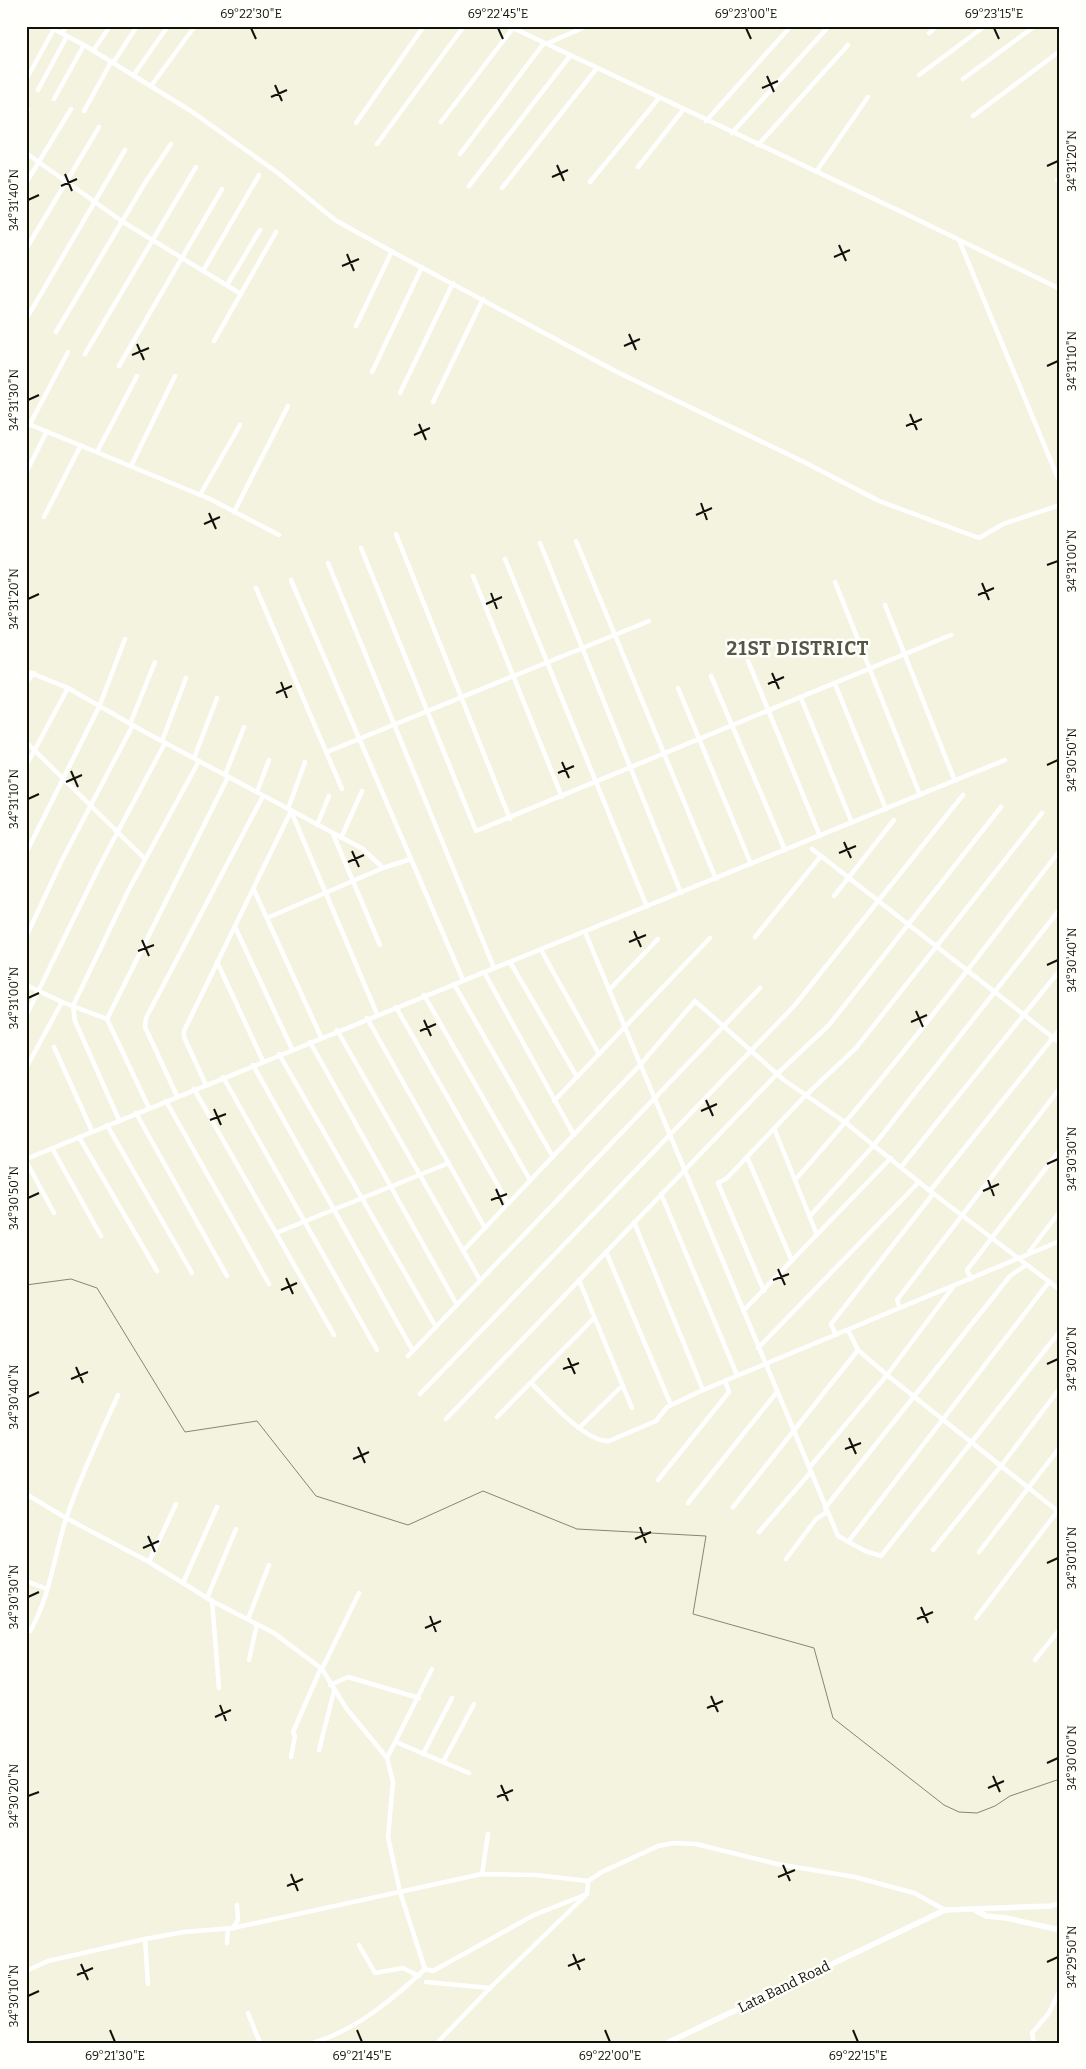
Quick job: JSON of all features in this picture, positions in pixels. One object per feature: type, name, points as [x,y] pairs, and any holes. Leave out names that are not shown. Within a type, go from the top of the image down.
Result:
[{"type":"main road","points":[[944,1910],[1051,1906],[1060,1904]]},
{"type":"main road","points":[[971,1909],[986,1916],[1006,1918],[1060,1930]]},
{"type":"main road","name":"Lata Band Road","points":[[667,2043],[944,1910]]},
{"type":"street","points":[[48,26],[93,50],[190,111],[278,173],[335,220],[617,372],[808,464],[879,501],[978,538],[1003,524],[1060,504]]},
{"type":"street","points":[[38,90],[67,26]]},
{"type":"street","points":[[93,50],[110,26]]},
{"type":"street","points":[[84,111],[112,62],[137,26]]},
{"type":"street","points":[[134,76],[168,26]]},
{"type":"street","points":[[151,86],[195,26]]},
{"type":"street","points":[[356,123],[424,26]]},
{"type":"street","points":[[377,144],[464,26]]},
{"type":"street","points":[[460,154],[545,44],[588,26]]},
{"type":"street","points":[[706,121],[791,26]]},
{"type":"street","points":[[732,133],[829,26]]},
{"type":"street","points":[[929,33],[937,26]]},
{"type":"street","points":[[920,75],[985,26]]},
{"type":"street","points":[[963,79],[1035,26]]},
{"type":"street","points":[[441,122],[511,27],[1060,289]]},
{"type":"street","points":[[26,80],[54,29]]},
{"type":"street","points":[[54,99],[84,45]]},
{"type":"street","points":[[758,145],[848,45]]},
{"type":"street","points":[[973,116],[1060,51]]},
{"type":"street","points":[[470,186],[570,56]]},
{"type":"street","points":[[502,188],[596,68]]},
{"type":"street","points":[[816,172],[868,97]]},
{"type":"street","points":[[590,182],[659,98]]},
{"type":"street","points":[[26,183],[71,109]]},
{"type":"street","points":[[638,167],[683,110]]},
{"type":"street","points":[[26,249],[100,127]]},
{"type":"street","points":[[56,332],[170,144]]},
{"type":"street","points":[[28,316],[93,201],[125,150]]},
{"type":"street","points":[[26,154],[122,222],[241,294]]},
{"type":"street","points":[[85,354],[196,166]]},
{"type":"street","points":[[203,271],[259,175]]},
{"type":"street","points":[[118,366],[222,189]]},
{"type":"street","points":[[226,285],[260,230]]},
{"type":"street","points":[[214,341],[276,232]]},
{"type":"street","points":[[959,240],[1060,483]]},
{"type":"street","points":[[356,326],[392,251]]},
{"type":"street","points":[[372,372],[422,267]]},
{"type":"street","points":[[400,393],[453,283]]},
{"type":"street","points":[[433,402],[483,299]]},
{"type":"street","points":[[68,352],[28,423],[200,495],[279,535]]},
{"type":"street","points":[[98,452],[137,376]]},
{"type":"street","points":[[131,466],[175,376]]},
{"type":"street","points":[[234,512],[288,406]]},
{"type":"street","points":[[200,495],[240,426]]},
{"type":"street","points":[[26,473],[47,431]]},
{"type":"street","points":[[44,517],[81,445]]},
{"type":"street","points":[[396,534],[510,818]]},
{"type":"street","points":[[576,541],[716,879]]},
{"type":"street","points":[[540,543],[681,893]]},
{"type":"street","points":[[362,548],[475,830],[478,832],[951,636]]},
{"type":"street","points":[[505,559],[646,907]]},
{"type":"street","points":[[328,563],[494,968]]},
{"type":"street","points":[[473,576],[562,797]]},
{"type":"street","points":[[291,580],[463,980]]},
{"type":"street","points":[[835,582],[920,795]]},
{"type":"street","points":[[256,588],[342,789]]},
{"type":"street","points":[[885,606],[955,781]]},
{"type":"street","points":[[327,752],[649,621]]},
{"type":"street","points":[[26,853],[99,707],[125,639]]},
{"type":"street","points":[[748,661],[820,836]]},
{"type":"street","points":[[26,937],[62,860],[132,724],[155,662]]},
{"type":"street","points":[[26,671],[68,688],[99,707],[363,849],[384,868]]},
{"type":"street","points":[[26,682],[34,673]]},
{"type":"street","points":[[711,676],[785,850]]},
{"type":"street","points":[[26,1016],[40,992],[99,866],[118,833],[164,742],[186,678]]},
{"type":"street","points":[[835,684],[886,809]]},
{"type":"street","points":[[26,766],[68,688]]},
{"type":"street","points":[[678,688],[751,864]]},
{"type":"street","points":[[194,758],[217,698]]},
{"type":"street","points":[[801,698],[852,823]]},
{"type":"street","points":[[107,1019],[226,776],[244,727]]},
{"type":"street","points":[[26,742],[145,859]]},
{"type":"street","points":[[257,792],[268,760]]},
{"type":"street","points":[[54,1213],[26,1160],[367,1018],[541,950],[1005,760]]},
{"type":"street","points":[[119,1120],[75,1021],[73,1006],[145,859],[199,761]]},
{"type":"street","points":[[206,1085],[184,1038],[184,1030],[254,890],[289,810],[305,762]]},
{"type":"street","points":[[341,838],[362,790]]},
{"type":"street","points":[[420,1394],[795,1005],[963,795]]},
{"type":"street","points":[[177,1096],[145,1027],[146,1018],[263,796]]},
{"type":"street","points":[[317,825],[330,796]]},
{"type":"street","points":[[446,1419],[777,1074],[829,1025],[1001,807]]},
{"type":"street","points":[[289,810],[377,1014]]},
{"type":"street","points":[[764,1291],[718,1183],[727,1178],[805,1096],[856,1048],[1042,813]]},
{"type":"street","points":[[834,896],[894,820]]},
{"type":"street","points":[[333,834],[380,945]]},
{"type":"street","points":[[812,849],[1060,1043]]},
{"type":"street","points":[[795,1180],[846,1123],[1060,850]]},
{"type":"street","points":[[756,937],[821,856]]},
{"type":"street","points":[[267,918],[384,868],[411,859]]},
{"type":"street","points":[[254,890],[321,1037]]},
{"type":"street","points":[[810,1216],[874,1145],[1060,909]]},
{"type":"street","points":[[235,927],[292,1049]]},
{"type":"street","points":[[585,932],[838,1536],[865,1551],[881,1556],[1060,1331]]},
{"type":"street","points":[[554,1101],[710,938]]},
{"type":"street","points":[[609,990],[658,939]]},
{"type":"street","points":[[541,950],[599,1054]]},
{"type":"street","points":[[217,962],[263,1061]]},
{"type":"street","points":[[510,962],[578,1077]]},
{"type":"street","points":[[901,1167],[1025,1016],[1060,970]]},
{"type":"street","points":[[484,972],[574,1135]]},
{"type":"street","points":[[454,984],[553,1157]]},
{"type":"street","points":[[26,985],[62,1002],[107,1019],[150,1108]]},
{"type":"street","points":[[408,1356],[760,988]]},
{"type":"street","points":[[424,996],[530,1180]]},
{"type":"street","points":[[463,1251],[640,1065],[696,1001],[777,1074],[805,1096],[846,1123],[932,1193],[1060,1290]]},
{"type":"street","points":[[26,1068],[62,1002]]},
{"type":"street","points":[[396,1007],[508,1204]]},
{"type":"street","points":[[367,1018],[485,1228]]},
{"type":"street","points":[[338,1030],[480,1280]]},
{"type":"street","points":[[836,1335],[831,1324],[1060,1030]]},
{"type":"street","points":[[310,1042],[457,1304]]},
{"type":"street","points":[[54,1047],[92,1131]]},
{"type":"street","points":[[279,1054],[436,1326]]},
{"type":"street","points":[[252,1065],[413,1351]]},
{"type":"street","points":[[223,1077],[378,1350]]},
{"type":"street","points":[[900,1308],[897,1300],[1060,1088]]},
{"type":"street","points":[[194,1090],[334,1335]]},
{"type":"street","points":[[166,1101],[269,1284]]},
{"type":"street","points":[[136,1113],[227,1276]]},
{"type":"street","points":[[107,1125],[192,1273]]},
{"type":"street","points":[[774,1128],[817,1235]]},
{"type":"street","points":[[79,1137],[157,1271]]},
{"type":"street","points":[[52,1148],[101,1236]]},
{"type":"street","points":[[971,1279],[967,1270],[1060,1150]]},
{"type":"street","points":[[748,1157],[792,1261]]},
{"type":"street","points":[[743,1311],[891,1158]]},
{"type":"street","points":[[276,1233],[449,1162]]},
{"type":"street","points":[[758,1348],[919,1182]]},
{"type":"street","points":[[662,1194],[737,1376]]},
{"type":"street","points":[[1027,1254],[1060,1211]]},
{"type":"street","points":[[634,1222],[703,1390]]},
{"type":"street","points":[[531,1383],[579,1428],[603,1441],[609,1441],[656,1421],[671,1405],[725,1380],[1060,1241]]},
{"type":"street","points":[[606,1252],[671,1405]]},
{"type":"street","points":[[786,1559],[1010,1276],[1026,1265]]},
{"type":"street","points":[[579,1280],[632,1408]]},
{"type":"street","points":[[848,1542],[1049,1282]]},
{"type":"street","points":[[759,1532],[886,1375],[952,1287]]},
{"type":"street","points":[[497,1417],[594,1318]]},
{"type":"street","points":[[848,1330],[858,1350],[886,1375],[1059,1511],[976,1618]]},
{"type":"street","points":[[732,1507],[858,1350]]},
{"type":"street","points":[[658,1480],[729,1392],[725,1380]]},
{"type":"street","points":[[579,1428],[623,1385]]},
{"type":"street","points":[[933,1550],[1001,1466],[1060,1388]]},
{"type":"street","points":[[688,1504],[777,1392]]},
{"type":"street","points":[[30,1631],[40,1614],[66,1518],[84,1469],[118,1395]]},
{"type":"street","points":[[979,1552],[1060,1447]]},
{"type":"street","points":[[26,1494],[66,1518],[149,1562],[206,1598],[258,1624],[322,1668],[334,1691],[387,1758],[393,1782],[388,1837],[400,1892],[425,1969]]},
{"type":"street","points":[[149,1562],[176,1504]]},
{"type":"street","points":[[183,1583],[217,1507]]},
{"type":"street","points":[[206,1598],[236,1530]]},
{"type":"street","points":[[248,1619],[269,1565]]},
{"type":"street","points":[[26,1581],[47,1589]]},
{"type":"street","points":[[291,1757],[295,1736],[293,1732],[359,1593]]},
{"type":"street","points":[[212,1601],[219,1688]]},
{"type":"street","points":[[250,1660],[258,1624]]},
{"type":"street","points":[[1036,1660],[1060,1629]]},
{"type":"street","points":[[387,1758],[432,1669]]},
{"type":"street","points":[[330,1685],[348,1677],[419,1698]]},
{"type":"street","points":[[319,1750],[334,1691]]},
{"type":"street","points":[[423,1754],[452,1698]]},
{"type":"street","points":[[443,1762],[474,1704]]},
{"type":"street","points":[[396,1742],[469,1773]]},
{"type":"street","points":[[482,1874],[488,1834]]},
{"type":"street","points":[[26,1971],[48,1960],[184,1932],[228,1929],[482,1874],[536,1875],[588,1881],[602,1872],[658,1846],[674,1843],[696,1844],[777,1864],[855,1877],[914,1893],[944,1910]]},
{"type":"street","points":[[437,2043],[490,1988],[581,1902],[587,1894],[588,1881]]},
{"type":"street","points":[[425,1969],[433,1971],[534,1915],[587,1894]]},
{"type":"street","points":[[233,1928],[238,1920],[237,1905]]},
{"type":"street","points":[[227,1943],[228,1929]]},
{"type":"street","points":[[145,1940],[148,1984]]},
{"type":"street","points":[[359,1945],[375,1973],[403,1968],[419,1976]]},
{"type":"street","points":[[313,2043],[338,2035],[384,2006],[425,1969]]},
{"type":"street","points":[[426,1982],[490,1988]]},
{"type":"street","points":[[1034,2043],[1032,2033],[1049,2013],[1060,1990]]},
{"type":"street","points":[[248,2013],[260,2043]]},
{"type":"waterway","points":[[26,1285],[71,1279],[97,1288],[185,1432],[257,1421],[316,1496],[408,1525],[483,1491],[577,1529],[706,1536],[693,1614],[814,1648],[833,1718],[944,1805],[959,1812],[977,1813],[995,1806],[1010,1796],[1060,1779]]},
{"type":"district","name":"21ST DISTRICT","points":[[798,648]]}]
